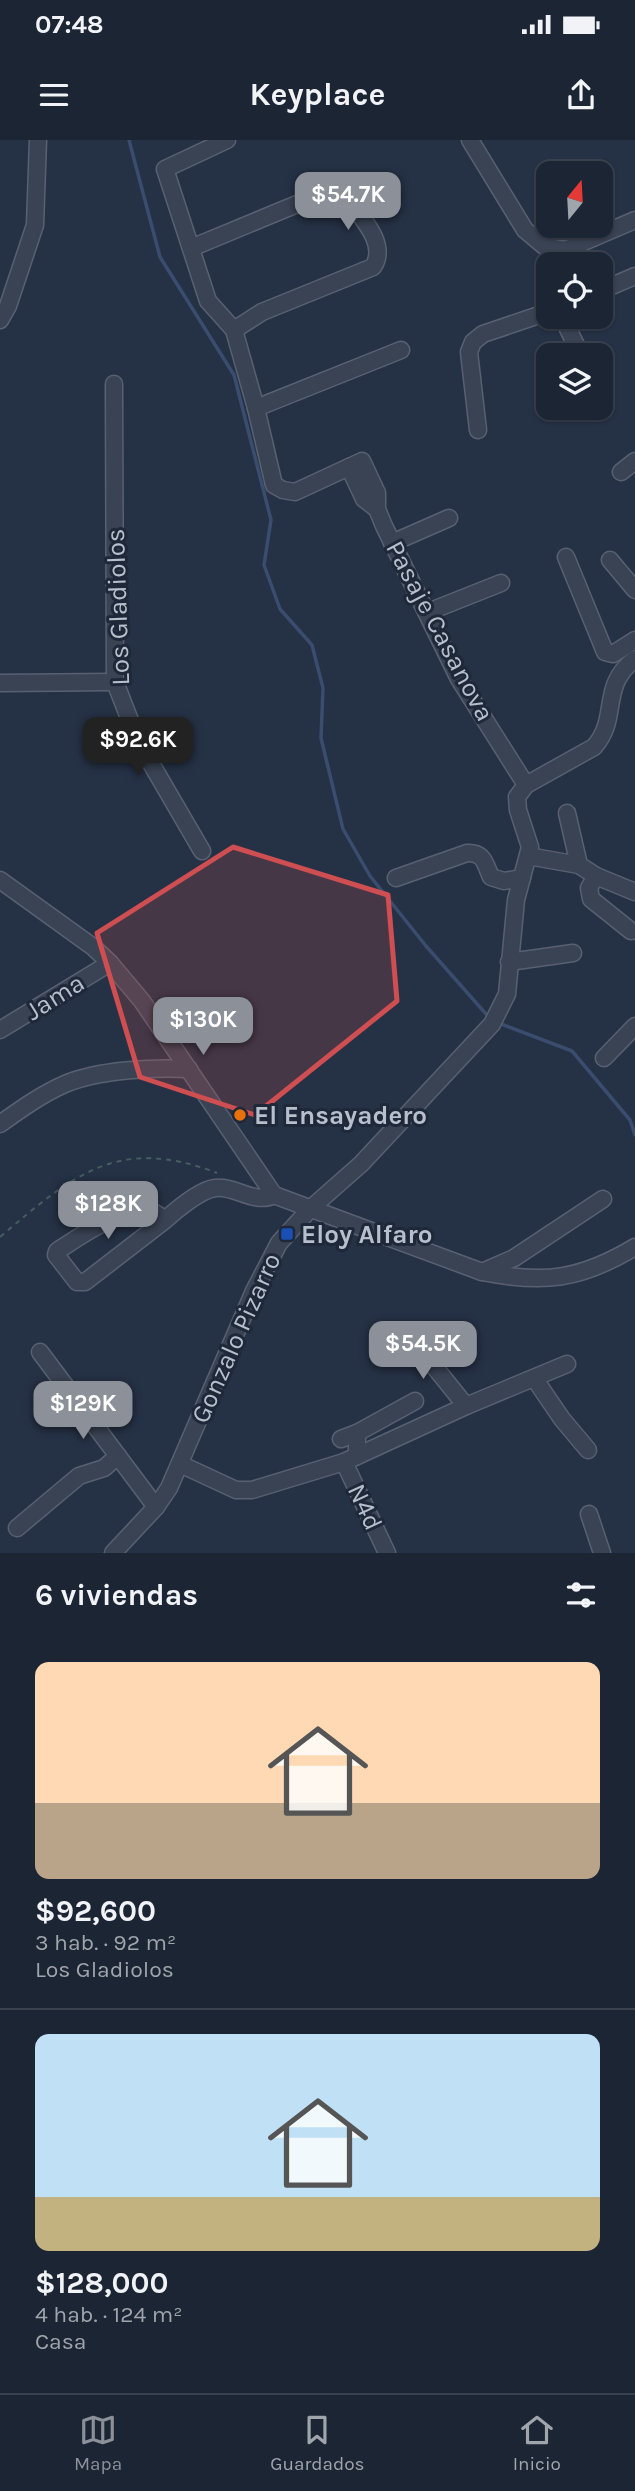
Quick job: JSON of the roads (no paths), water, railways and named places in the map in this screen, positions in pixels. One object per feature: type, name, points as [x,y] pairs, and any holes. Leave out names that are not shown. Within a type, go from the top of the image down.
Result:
[{"type":"street","points":[[0,320],[8,306],[35,225],[38,140]]},
{"type":"street","points":[[228,140],[165,169],[208,300],[234,330],[256,408],[401,350]]},
{"type":"street","points":[[470,140],[525,230],[544,246],[565,250],[635,220]]},
{"type":"street","points":[[191,247],[331,190],[344,192],[374,236],[379,257],[373,267],[262,312],[234,330]]},
{"type":"street","points":[[613,285],[635,276]]},
{"type":"street","points":[[478,430],[469,352],[472,342],[482,334],[536,316]]},
{"type":"street","name":"Los Gladiolos","points":[[114,384],[115,682],[138,741],[202,851]]},
{"type":"street","name":"Pasaje Casanova","points":[[256,408],[274,485],[277,488],[295,492],[356,464],[364,499],[378,511],[459,678],[526,785]]},
{"type":"street","points":[[621,472],[635,461]]},
{"type":"street","points":[[392,543],[449,518]]},
{"type":"street","points":[[566,557],[605,652],[613,654],[635,640]]},
{"type":"street","points":[[610,560],[635,590]]},
{"type":"street","points":[[428,612],[501,583]]},
{"type":"street","points":[[526,785],[594,747],[606,727],[614,683],[626,666],[635,659]]},
{"type":"street","points":[[0,683],[115,682]]},
{"type":"street","name":"Gonzalo Pizarro","points":[[113,1553],[156,1507],[169,1488],[266,1265],[279,1243],[310,1209],[361,1164],[492,1024],[507,994],[516,900],[528,856],[528,839],[517,801],[519,793],[526,785]]},
{"type":"street","points":[[567,813],[579,865]]},
{"type":"street","points":[[396,878],[471,852],[481,855],[491,877],[504,881],[522,878]]},
{"type":"street","points":[[528,856],[579,865],[596,876],[635,892]]},
{"type":"street","points":[[596,876],[589,888],[591,899],[631,931]]},
{"type":"street","points":[[0,880],[93,947],[110,963],[142,1001],[274,1195],[482,1272],[530,1280],[554,1279],[599,1266],[635,1247]]},
{"type":"street","points":[[509,962],[573,953]]},
{"type":"street","name":"Jama","points":[[0,1030],[110,963]]},
{"type":"street","points":[[604,1058],[635,1026]]},
{"type":"street","points":[[0,1124],[27,1104],[65,1084],[85,1078],[162,1067],[189,1069]]},
{"type":"street","points":[[164,1221],[150,1211],[131,1212],[104,1222],[57,1251],[56,1255],[77,1282],[85,1282],[206,1191],[217,1188],[258,1198],[274,1195]]},
{"type":"street","points":[[482,1272],[514,1258],[603,1199]]},
{"type":"street","points":[[408,1334],[466,1406]]},
{"type":"street","points":[[40,1352],[156,1507]]},
{"type":"street","points":[[180,1464],[236,1490],[251,1490],[350,1459],[567,1364]]},
{"type":"street","points":[[534,1378],[562,1419],[589,1450]]},
{"type":"street","points":[[341,1439],[415,1401]]},
{"type":"street","points":[[350,1459],[357,1433]]},
{"type":"street","points":[[17,1528],[79,1476],[104,1468],[118,1456]]},
{"type":"street","name":"N4d","points":[[350,1459],[387,1553]]},
{"type":"street","points":[[589,1514],[602,1553]]},
{"type":"waterway","points":[[129,140],[160,257],[234,375],[271,520],[264,565],[280,609],[312,645],[323,688],[321,738],[343,829],[370,876],[426,946],[486,1014]]},
{"type":"waterway","points":[[501,1024],[572,1051],[630,1120],[635,1135]]},
{"type":"place","name":"El Ensayadero","points":[[240,1115]]},
{"type":"place","name":"Eloy Alfaro","points":[[287,1234]]}]
